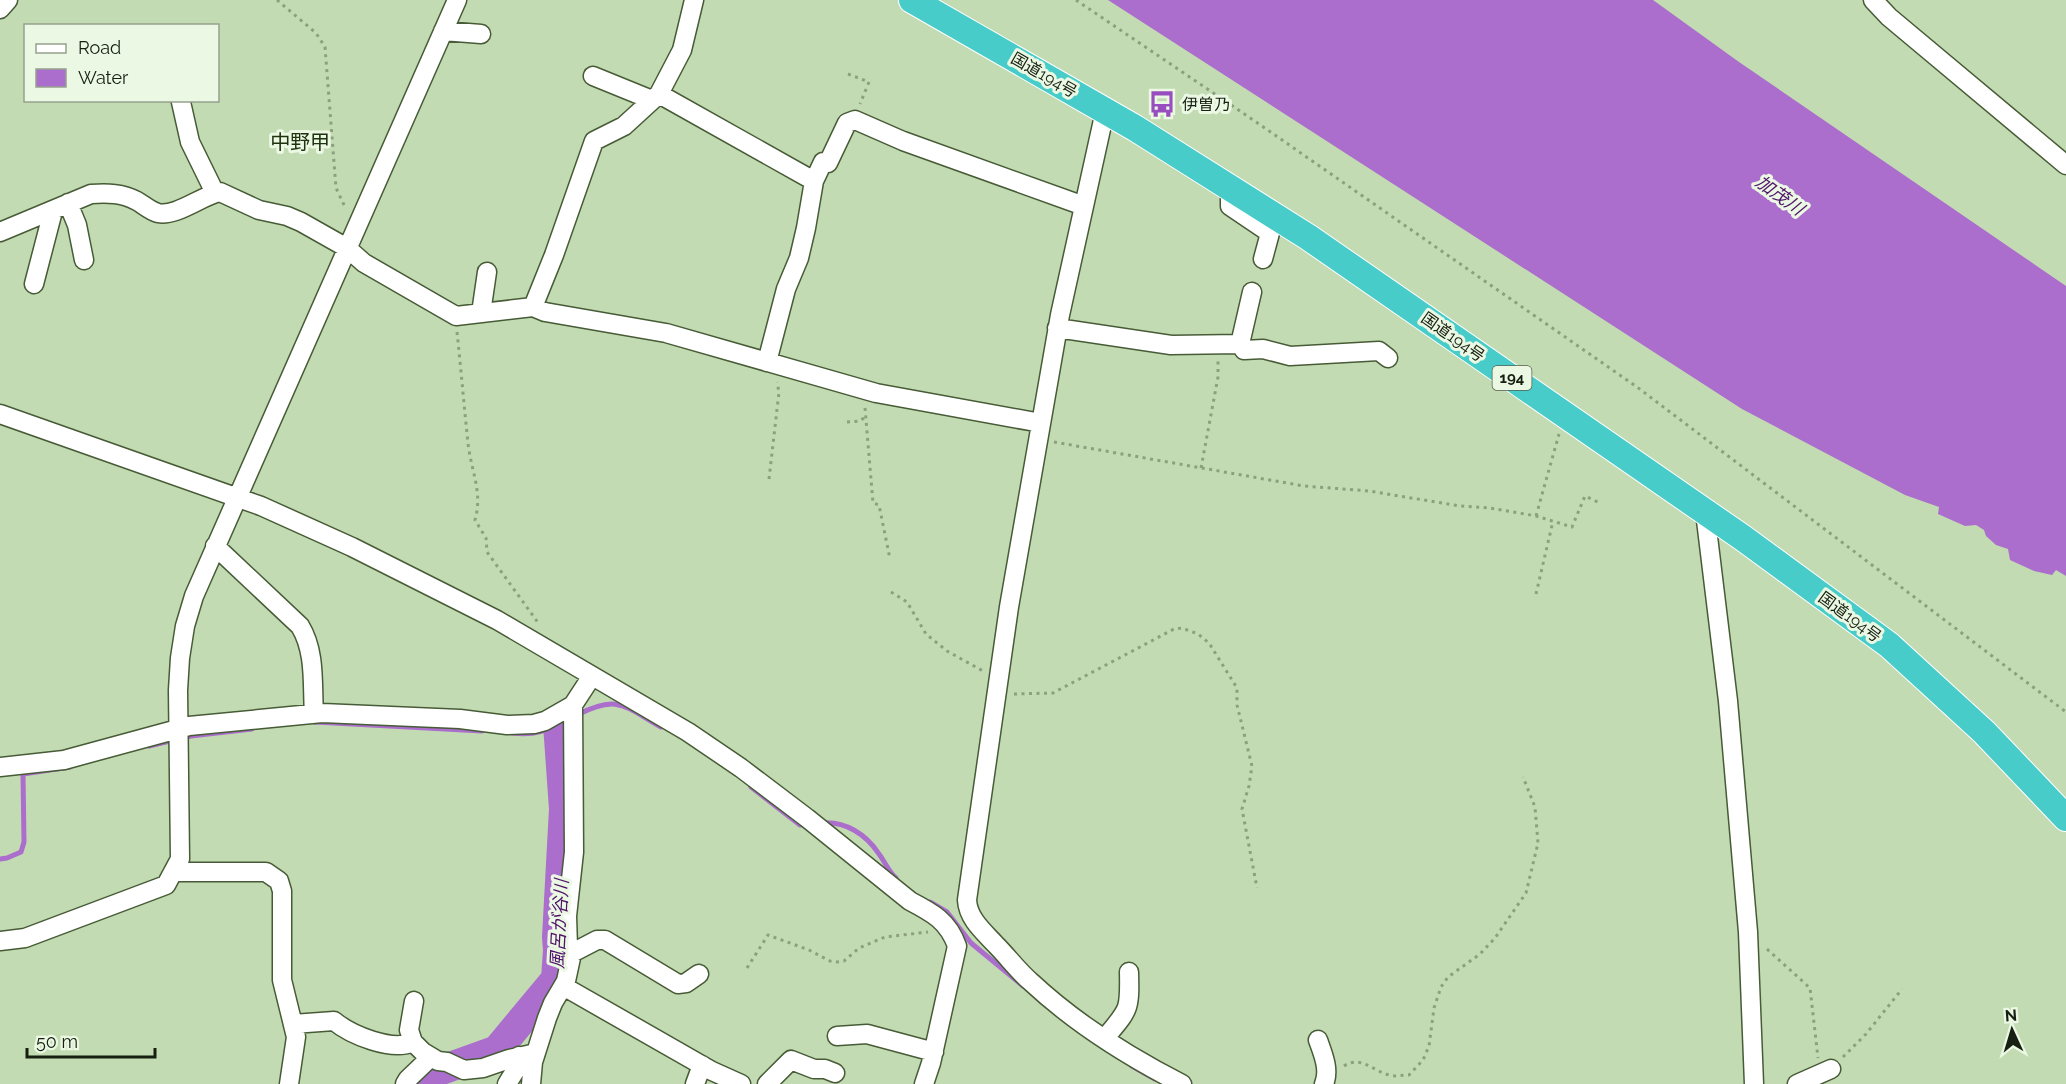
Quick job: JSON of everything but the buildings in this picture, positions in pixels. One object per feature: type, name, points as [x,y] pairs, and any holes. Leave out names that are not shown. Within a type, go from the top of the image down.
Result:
[{"type":"highway","name":"国道194号","points":[[912,0],[1106,111],[1308,237],[1706,512],[1889,645],[1984,732],[2066,818]]},
{"type":"street","points":[[0,9],[9,0]]},
{"type":"street","points":[[0,941],[25,938],[166,885],[180,859],[179,669],[185,626],[194,596],[457,0]]},
{"type":"street","points":[[533,307],[594,141],[624,126],[655,97],[682,50],[694,0]]},
{"type":"street","points":[[1873,0],[1889,17],[2066,165]]},
{"type":"street","points":[[443,31],[481,34]]},
{"type":"street","points":[[593,76],[655,97],[814,181]]},
{"type":"street","points":[[181,102],[190,142],[215,193]]},
{"type":"street","points":[[1106,111],[1058,328],[998,688],[967,900],[971,917],[1030,982],[1105,1038],[1144,1064],[1182,1084]]},
{"type":"street","points":[[767,362],[786,289],[799,258],[814,181],[823,162],[828,163],[847,123],[855,120],[903,141],[1084,206]]},
{"type":"street","points":[[1230,188],[1230,206],[1270,233],[1263,259]]},
{"type":"street","points":[[0,232],[91,194],[122,195],[159,213],[173,212],[220,192],[259,210],[287,216],[301,222],[456,316],[533,307],[545,312],[666,333],[863,389],[1040,431]]},
{"type":"street","points":[[61,207],[77,225],[84,260]]},
{"type":"street","points":[[34,284],[61,207]]},
{"type":"street","points":[[481,313],[488,272]]},
{"type":"street","points":[[1252,292],[1240,344],[1244,350],[1263,349],[1290,356],[1379,351],[1388,358]]},
{"type":"street","points":[[1058,328],[1171,345],[1240,344]]},
{"type":"street","points":[[0,414],[237,498],[352,547],[497,620],[688,732],[741,768],[807,818],[910,902],[929,911],[952,928],[957,946],[929,1082]]},
{"type":"street","points":[[1706,512],[1728,700],[1748,932],[1754,1084]]},
{"type":"street","points":[[215,546],[300,626],[306,636],[310,650],[314,714]]},
{"type":"street","points":[[0,767],[64,760],[189,726],[314,714],[460,719],[522,726],[544,721],[573,705],[592,676]]},
{"type":"street","points":[[507,1084],[528,1055],[553,1002],[567,981],[572,953],[568,947],[567,916],[574,852],[573,705]]},
{"type":"street","points":[[173,872],[266,872],[279,881],[282,891],[282,980],[296,1037],[289,1084]]},
{"type":"street","points":[[952,928],[971,917]]},
{"type":"street","points":[[572,953],[597,940],[605,940],[678,984],[686,983],[699,974]]},
{"type":"street","points":[[1105,1038],[1126,1013],[1130,1003],[1129,972]]},
{"type":"street","points":[[563,986],[702,1065],[741,1084]]},
{"type":"street","points":[[414,1001],[409,1030],[413,1042],[438,1061],[447,1062],[464,1070],[483,1068],[528,1055]]},
{"type":"street","points":[[293,1024],[334,1022],[348,1032],[379,1042],[399,1045],[413,1042]]},
{"type":"street","points":[[837,1036],[867,1034],[934,1052]]},
{"type":"street","points":[[1318,1040],[1325,1063],[1325,1081]]},
{"type":"street","points":[[528,1055],[531,1084]]},
{"type":"street","points":[[405,1084],[431,1057]]},
{"type":"street","points":[[767,1084],[791,1060],[814,1069],[825,1069],[835,1073]]},
{"type":"street","points":[[695,1084],[702,1065]]},
{"type":"street","points":[[1797,1084],[1825,1071]]},
{"type":"path","points":[[277,0],[316,33],[325,47],[336,188],[355,230]]},
{"type":"path","points":[[1076,0],[1262,126],[1637,387],[2066,712]]},
{"type":"path","points":[[848,74],[869,82],[854,116],[855,120]]},
{"type":"path","points":[[456,316],[468,447],[475,474],[479,505],[475,520],[486,538],[487,552],[543,630],[555,655]]},
{"type":"path","points":[[1201,468],[1218,377],[1219,363],[1213,345]]},
{"type":"path","points":[[767,362],[776,377],[779,392],[769,479]]},
{"type":"path","points":[[863,389],[873,503],[879,505],[890,559]]},
{"type":"path","points":[[848,422],[860,421],[865,417]]},
{"type":"path","points":[[1040,431],[1201,468],[1304,486],[1369,491],[1460,506],[1490,508],[1536,516],[1572,527],[1586,496],[1600,503]]},
{"type":"path","points":[[1536,516],[1559,433]]},
{"type":"path","points":[[1536,594],[1553,521]]},
{"type":"path","points":[[891,592],[907,602],[926,634],[947,651],[972,664],[998,688],[1053,693],[1174,629],[1182,628],[1198,634],[1209,643],[1237,688],[1237,705],[1252,766],[1242,809],[1257,888]]},
{"type":"path","points":[[1325,1081],[1347,1064],[1354,1062],[1365,1063],[1380,1072],[1393,1076],[1409,1075],[1423,1060],[1429,1046],[1434,1008],[1441,987],[1448,978],[1480,954],[1495,938],[1527,893],[1538,843],[1535,807],[1523,777]]},
{"type":"path","points":[[747,968],[768,935],[809,950],[830,962],[837,962],[844,960],[859,948],[885,937],[952,928]]},
{"type":"path","points":[[1748,932],[1810,988],[1825,1071]]},
{"type":"path","points":[[1825,1071],[1866,1034],[1902,989]]},
{"type":"water","name":"加茂川","points":[[1108,0],[1653,0],[1739,62],[2066,286],[2066,576],[2056,570],[2052,575],[2034,571],[2010,560],[2008,549],[1996,545],[1986,536],[1984,530],[1976,525],[1965,526],[1938,514],[1939,507],[1905,495],[1742,409]]},
{"type":"waterway","points":[[577,715],[602,705],[620,705],[661,727]]},
{"type":"waterway","points":[[512,733],[528,734],[541,731],[568,719]]},
{"type":"waterway","points":[[315,722],[482,731]]},
{"type":"waterway","name":"風呂が谷川","points":[[417,1084],[422,1077],[497,1050],[556,979],[564,809],[558,724]]},
{"type":"waterway","points":[[149,746],[191,736],[252,729]]},
{"type":"waterway","points":[[0,859],[21,852],[24,842],[23,774],[70,767]]},
{"type":"waterway","points":[[751,787],[800,825],[807,824]]},
{"type":"waterway","points":[[822,823],[839,824],[854,830],[868,840],[896,878]]},
{"type":"waterway","points":[[930,902],[947,912],[971,943],[1023,986]]},
{"type":"waterway","points":[[1132,1066],[1155,1079]]},
{"type":"place","name":"伊曽乃","points":[[1162,104]]},
{"type":"district","name":"中野甲","points":[[300,142]]}]
